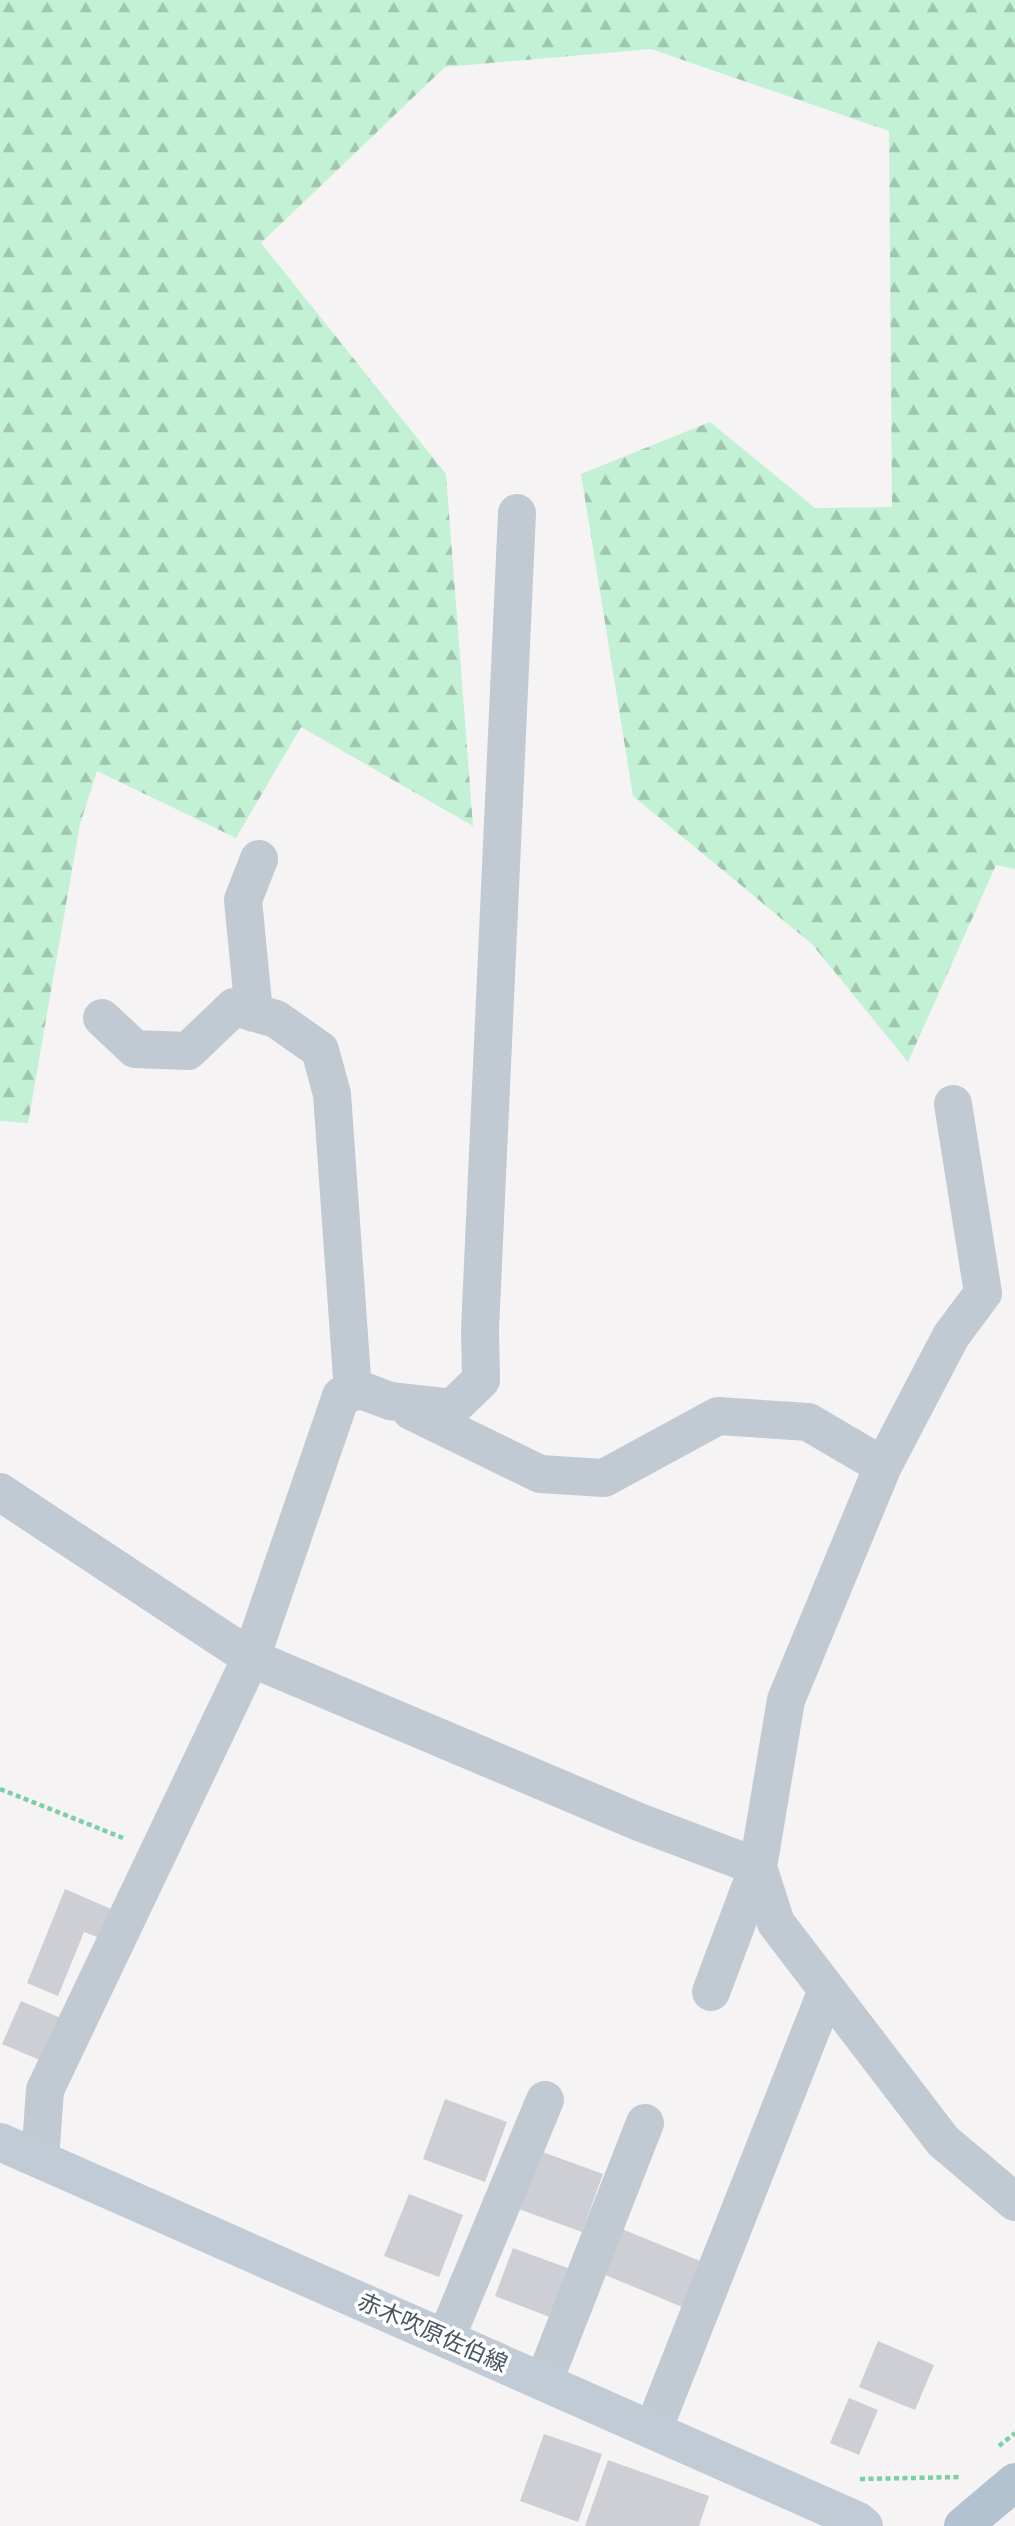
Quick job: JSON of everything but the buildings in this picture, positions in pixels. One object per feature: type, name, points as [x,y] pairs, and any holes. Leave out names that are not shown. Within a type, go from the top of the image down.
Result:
[{"type":"main road","name":"赤木吹原佐伯線","points":[[0,2142],[544,2381],[864,2526]]},
{"type":"main road","points":[[963,2526],[1015,2482]]},
{"type":"street","points":[[390,1401],[452,1408],[481,1380],[480,1330],[517,513]]},
{"type":"street","points":[[254,1013],[243,900],[259,859]]},
{"type":"street","points":[[102,1018],[135,1049],[188,1051],[234,1007],[276,1019],[320,1051],[332,1094],[353,1392]]},
{"type":"street","points":[[711,1992],[758,1867],[786,1700],[883,1466],[951,1336],[983,1293],[953,1104]]},
{"type":"street","points":[[40,2158],[45,2090],[251,1658],[341,1396],[361,1390],[390,1401],[540,1474],[604,1478],[718,1416],[808,1422],[883,1466]]},
{"type":"street","points":[[0,1492],[251,1658],[639,1822],[758,1867]]},
{"type":"street","points":[[758,1867],[776,1923],[827,1990],[943,2141],[1015,2202]]},
{"type":"street","points":[[653,2430],[827,1990]]},
{"type":"street","points":[[446,2338],[545,2100]]},
{"type":"street","points":[[544,2381],[645,2123]]},
{"type":"path","points":[[0,1789],[159,1852]]},
{"type":"green space","points":[[0,0],[1015,0],[1015,869],[996,865],[908,1062],[812,944],[633,796],[581,474],[710,422],[815,508],[892,507],[889,131],[651,49],[445,67],[261,243],[446,474],[473,826],[301,727],[236,838],[97,771],[80,824],[28,1123],[0,1121]]}]
